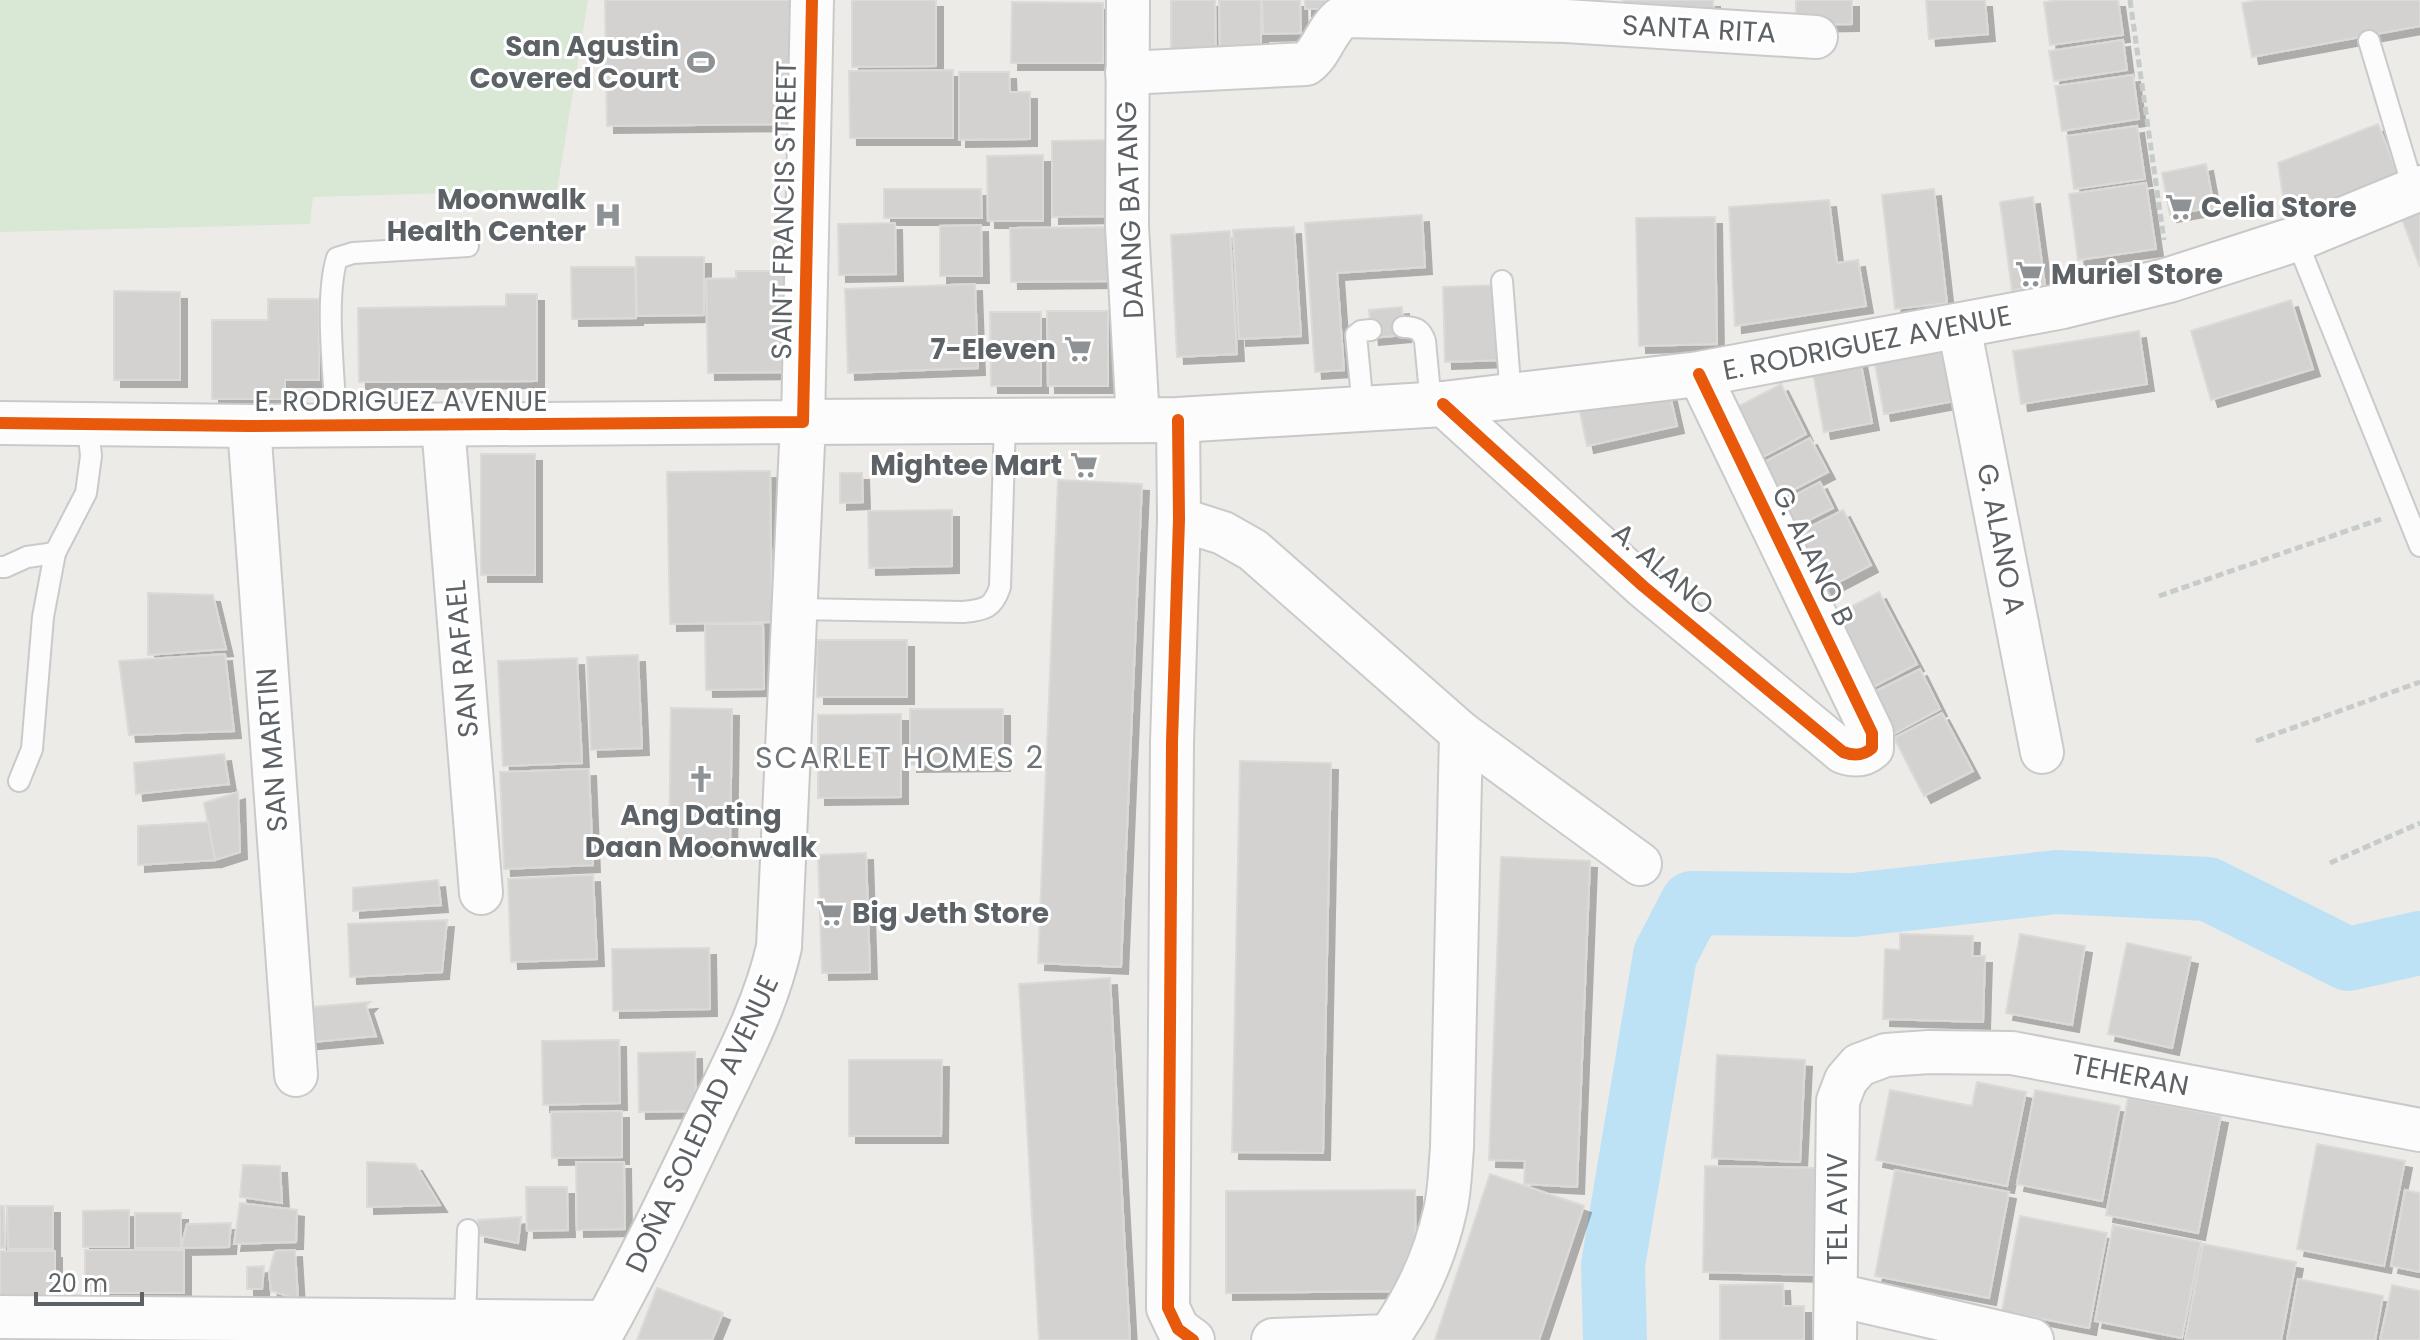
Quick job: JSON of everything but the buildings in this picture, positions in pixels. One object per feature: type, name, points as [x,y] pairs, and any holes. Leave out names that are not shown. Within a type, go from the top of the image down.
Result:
[{"type":"main road","name":"E. RODRIGUEZ AVENUE","points":[[803,422],[1158,420],[1437,404],[1699,374],[2063,306],[2169,280],[2296,239],[2417,189]]},
{"type":"main road","name":"DOÑA SOLEDAD AVENUE","points":[[602,1331],[643,1254],[751,1030],[774,969],[781,925],[783,815],[803,422]]},
{"type":"street","name":"SAINT FRANCIS STREET","points":[[803,422],[812,0]]},
{"type":"street","name":"DAANG BATANG","points":[[1128,0],[1127,227],[1158,420],[1179,519],[1172,742],[1168,1308],[1178,1329],[1193,1340]]},
{"type":"street","name":"SANTA RITA","points":[[1127,73],[1306,64],[1313,59],[1334,22],[1344,16],[1566,21],[1816,37]]},
{"type":"street","name":"G. ALANO A","points":[[1959,326],[2042,752]]},
{"type":"street","name":"G. ALANO B","points":[[1699,374],[1872,733],[1872,748],[1861,754]]},
{"type":"street","name":"A. ALANO","points":[[1437,404],[1655,596],[1843,752],[1861,754]]},
{"type":"street","name":"E. RODRIGUEZ AVENUE","points":[[0,423],[249,426],[803,422]]},
{"type":"street","name":"SAN RAFAEL","points":[[443,425],[481,893]]},
{"type":"street","name":"SAN MARTIN","points":[[249,426],[296,1075]]},
{"type":"street","points":[[1179,519],[1223,533],[1253,550],[1461,733],[1640,864]]},
{"type":"street","points":[[1273,1340],[1389,1338],[1424,1278],[1446,1210],[1452,1148],[1461,733]]},
{"type":"street","name":"TEHERAN","points":[[1846,1080],[1859,1065],[1886,1055],[2012,1053],[2420,1130]]},
{"type":"street","name":"TEL AVIV","points":[[1835,1340],[1838,1101],[1846,1080]]},
{"type":"street","points":[[1837,1295],[2032,1340]]},
{"type":"street","points":[[0,1317],[465,1322],[602,1331]]},
{"type":"lane","points":[[2369,41],[2417,189]]},
{"type":"lane","points":[[2296,239],[2420,546]]},
{"type":"lane","points":[[336,425],[332,274],[337,258],[353,253],[468,246]]},
{"type":"lane","points":[[1502,281],[1511,397]]},
{"type":"lane","points":[[1403,327],[1413,327],[1421,332],[1425,341],[1437,404]]},
{"type":"lane","points":[[1363,408],[1356,335],[1371,330]]},
{"type":"lane","points":[[795,615],[982,610],[996,600],[1000,587],[1005,421]]},
{"type":"lane","points":[[19,781],[32,749],[43,617],[55,553],[86,493],[91,456],[88,425]]},
{"type":"lane","points":[[2,573],[27,557],[55,553]]},
{"type":"lane","points":[[465,1322],[468,1230]]},
{"type":"path","points":[[2130,0],[2169,280]]},
{"type":"path","points":[[2159,596],[2405,510]]},
{"type":"path","points":[[2256,741],[2420,682]]},
{"type":"path","points":[[2330,863],[2420,823]]},
{"type":"green space","points":[[0,0],[588,0],[557,190],[313,197],[310,224],[0,232]]},
{"type":"waterway","points":[[1615,1340],[1613,1265],[1665,955],[1692,903],[1853,905],[2057,882],[2208,889],[2348,959],[2420,943]]},
{"type":"cycle path","points":[[0,423],[249,426],[803,422],[812,0]]},
{"type":"cycle path","points":[[1443,404],[1643,586],[1843,752],[1855,755],[1865,753],[1872,748],[1872,733],[1699,374]]},
{"type":"cycle path","points":[[1178,420],[1168,1308],[1178,1329],[1193,1340]]},
{"type":"place","name":"San Agustin Covered Court","points":[[701,62]]},
{"type":"place","name":"Celia Store","points":[[2179,207]]},
{"type":"place","name":"Moonwalk Health Center","points":[[608,215]]},
{"type":"place","name":"Muriel Store","points":[[2029,274]]},
{"type":"place","name":"7-Eleven","points":[[1078,349]]},
{"type":"place","name":"Mightee Mart","points":[[1084,465]]},
{"type":"place","name":"Ang Dating Daan Moonwalk","points":[[701,779]]},
{"type":"place","name":"Big Jeth Store","points":[[830,913]]},
{"type":"district","name":"SCARLET HOMES 2","points":[[900,757]]}]
